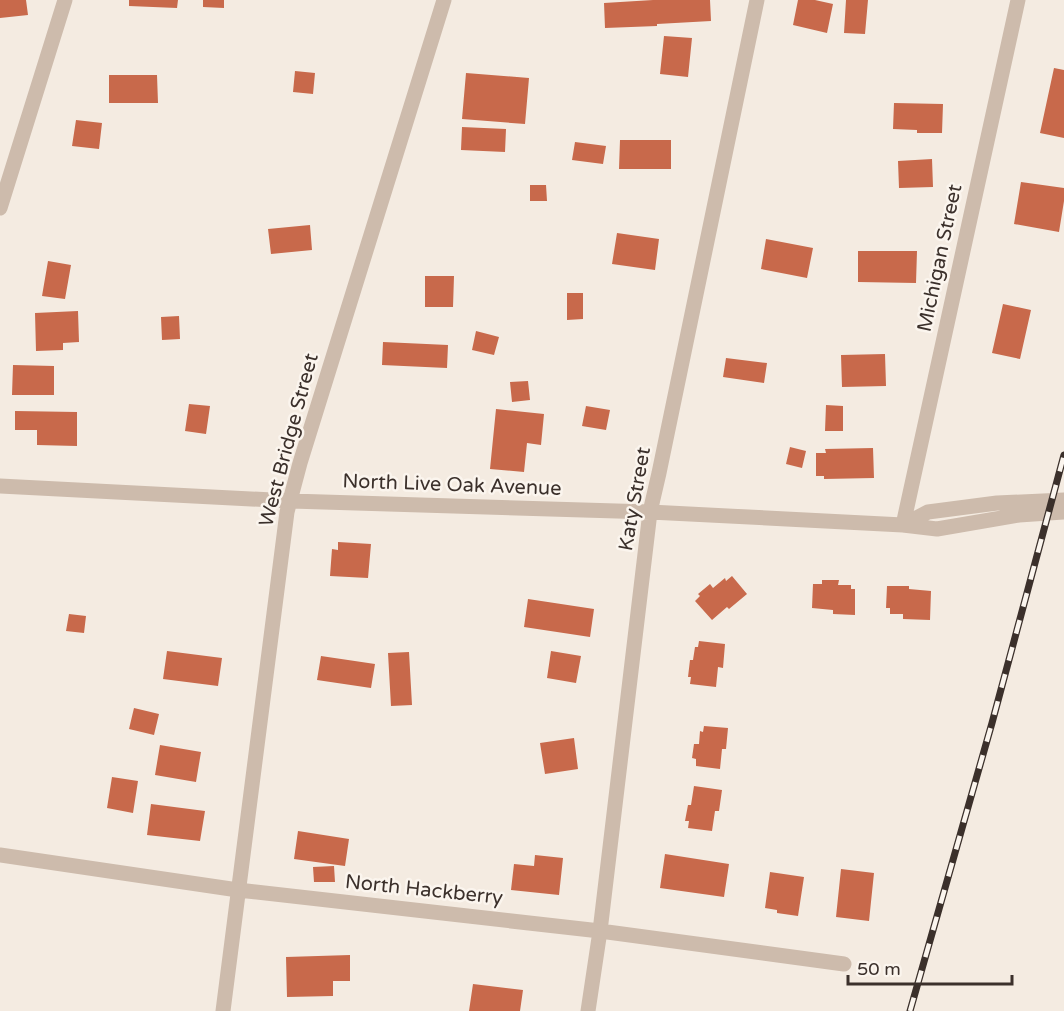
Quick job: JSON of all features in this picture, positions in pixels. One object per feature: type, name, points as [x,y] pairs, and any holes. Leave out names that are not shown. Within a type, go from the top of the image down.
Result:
[{"type":"street","points":[[0,208],[65,0]]},
{"type":"street","name":"West Bridge Street","points":[[223,1011],[287,512],[300,463],[444,0]]},
{"type":"street","name":"Katy Street","points":[[588,1011],[600,931],[650,512],[758,0]]},
{"type":"street","name":"Michigan Street","points":[[903,525],[1018,0]]},
{"type":"street","name":"North Live Oak Avenue","points":[[0,486],[291,501],[650,512],[903,525],[937,529],[1019,515],[1064,512]]},
{"type":"street","name":"North Live Oak Avenue","points":[[903,525],[928,512],[997,503],[1064,500]]},
{"type":"street","name":"North Hackberry","points":[[0,855],[238,890],[600,931],[844,964]]},
{"type":"building","points":[[0,0],[26,0],[28,15],[0,18]]},
{"type":"building","points":[[129,0],[178,0],[177,8],[129,6]]},
{"type":"building","points":[[203,0],[224,0],[224,8],[203,7]]},
{"type":"building","points":[[710,0],[711,21],[605,28],[604,3]]},
{"type":"building","points":[[798,0],[815,0],[833,4],[827,33],[793,25]]},
{"type":"building","points":[[846,0],[868,0],[865,34],[844,33]]},
{"type":"building","points":[[664,36],[692,38],[688,77],[660,74]]},
{"type":"building","points":[[1054,68],[1064,70],[1064,138],[1040,133]]},
{"type":"building","points":[[295,71],[315,73],[313,94],[293,92]]},
{"type":"building","points":[[466,73],[529,78],[525,124],[462,119]]},
{"type":"building","points":[[109,75],[157,75],[158,103],[109,103]]},
{"type":"building","points":[[894,103],[943,104],[942,133],[917,133],[917,130],[893,129]]},
{"type":"building","points":[[76,120],[102,123],[99,149],[72,146]]},
{"type":"building","points":[[462,127],[506,129],[505,152],[461,150]]},
{"type":"building","points":[[620,140],[671,140],[671,169],[619,169]]},
{"type":"building","points":[[575,142],[606,146],[603,164],[572,160]]},
{"type":"building","points":[[932,159],[933,187],[899,188],[898,161]]},
{"type":"building","points":[[1021,182],[1064,188],[1059,232],[1014,224]]},
{"type":"building","points":[[530,185],[546,185],[547,201],[530,201]]},
{"type":"building","points":[[310,225],[312,250],[271,254],[268,229]]},
{"type":"building","points":[[617,233],[659,239],[655,270],[612,264]]},
{"type":"building","points":[[766,239],[813,248],[807,278],[761,269]]},
{"type":"building","points":[[858,251],[917,251],[916,283],[858,282]]},
{"type":"building","points":[[48,261],[71,265],[65,299],[42,296]]},
{"type":"building","points":[[425,276],[454,276],[453,307],[425,307]]},
{"type":"building","points":[[567,293],[583,293],[583,319],[567,320]]},
{"type":"building","points":[[1003,304],[1031,310],[1020,359],[992,353]]},
{"type":"building","points":[[78,311],[79,342],[63,343],[63,350],[36,351],[35,313]]},
{"type":"building","points":[[179,316],[180,339],[162,340],[161,317]]},
{"type":"building","points":[[476,331],[499,337],[494,355],[472,350]]},
{"type":"building","points":[[383,342],[448,345],[447,368],[382,365]]},
{"type":"building","points":[[885,354],[886,386],[842,387],[841,355]]},
{"type":"building","points":[[726,358],[767,363],[764,383],[723,377]]},
{"type":"building","points":[[13,365],[54,366],[54,395],[12,395]]},
{"type":"building","points":[[528,381],[530,400],[512,402],[510,382]]},
{"type":"building","points":[[189,404],[210,406],[206,434],[185,431]]},
{"type":"building","points":[[826,405],[843,406],[843,431],[825,431]]},
{"type":"building","points":[[586,406],[610,410],[606,430],[582,426]]},
{"type":"building","points":[[496,409],[544,414],[541,445],[527,443],[524,472],[490,469]]},
{"type":"building","points":[[15,411],[77,412],[77,446],[37,445],[37,430],[15,430]]},
{"type":"building","points":[[790,447],[806,451],[802,468],[786,464]]},
{"type":"building","points":[[873,448],[874,478],[824,479],[824,476],[816,476],[816,453],[826,453],[825,449]]},
{"type":"building","points":[[338,542],[371,544],[368,578],[330,576],[332,549],[338,550]]},
{"type":"building","points":[[732,576],[747,594],[712,620],[695,601],[700,596],[698,594],[710,584],[713,588],[725,578],[726,581]]},
{"type":"building","points":[[822,580],[839,580],[838,585],[851,585],[851,589],[855,589],[855,615],[833,614],[833,610],[812,608],[813,584],[822,584]]},
{"type":"building","points":[[887,586],[909,586],[909,589],[931,591],[930,620],[903,619],[903,614],[890,614],[890,608],[886,608]]},
{"type":"building","points":[[528,599],[594,609],[590,637],[524,627]]},
{"type":"building","points":[[69,614],[86,616],[84,633],[66,631]]},
{"type":"building","points":[[699,641],[725,644],[723,668],[718,667],[716,687],[690,684],[691,677],[688,677],[690,660],[693,660],[695,647],[698,647]]},
{"type":"building","points":[[167,651],[222,658],[218,686],[163,679]]},
{"type":"building","points":[[551,651],[581,656],[576,683],[547,678]]},
{"type":"building","points":[[409,652],[412,705],[391,706],[388,653]]},
{"type":"building","points":[[321,656],[375,664],[371,688],[317,680]]},
{"type":"building","points":[[134,708],[159,714],[154,735],[129,729]]},
{"type":"building","points":[[704,726],[728,728],[726,749],[722,749],[720,769],[696,766],[696,759],[692,758],[694,744],[699,744],[700,731],[703,732]]},
{"type":"building","points":[[574,738],[578,769],[545,774],[540,743]]},
{"type":"building","points":[[160,745],[201,752],[196,782],[155,775]]},
{"type":"building","points":[[112,777],[138,781],[133,813],[107,808]]},
{"type":"building","points":[[694,786],[722,790],[719,811],[715,811],[712,831],[688,828],[689,821],[685,821],[688,805],[691,805]]},
{"type":"building","points":[[151,804],[205,811],[200,841],[147,835]]},
{"type":"building","points":[[298,831],[349,839],[345,866],[294,859]]},
{"type":"building","points":[[665,854],[729,864],[724,897],[660,888]]},
{"type":"building","points":[[535,855],[563,858],[559,895],[511,890],[514,864],[534,866]]},
{"type":"building","points":[[334,866],[335,882],[314,882],[313,867]]},
{"type":"building","points":[[841,869],[874,873],[869,921],[836,917]]},
{"type":"building","points":[[770,872],[804,877],[798,916],[777,913],[777,910],[765,908]]},
{"type":"building","points":[[350,955],[350,981],[333,981],[333,996],[287,997],[286,957]]},
{"type":"building","points":[[473,984],[523,990],[520,1011],[469,1011]]},
{"type":"railway","points":[[910,1011],[992,723],[1064,455]]}]
